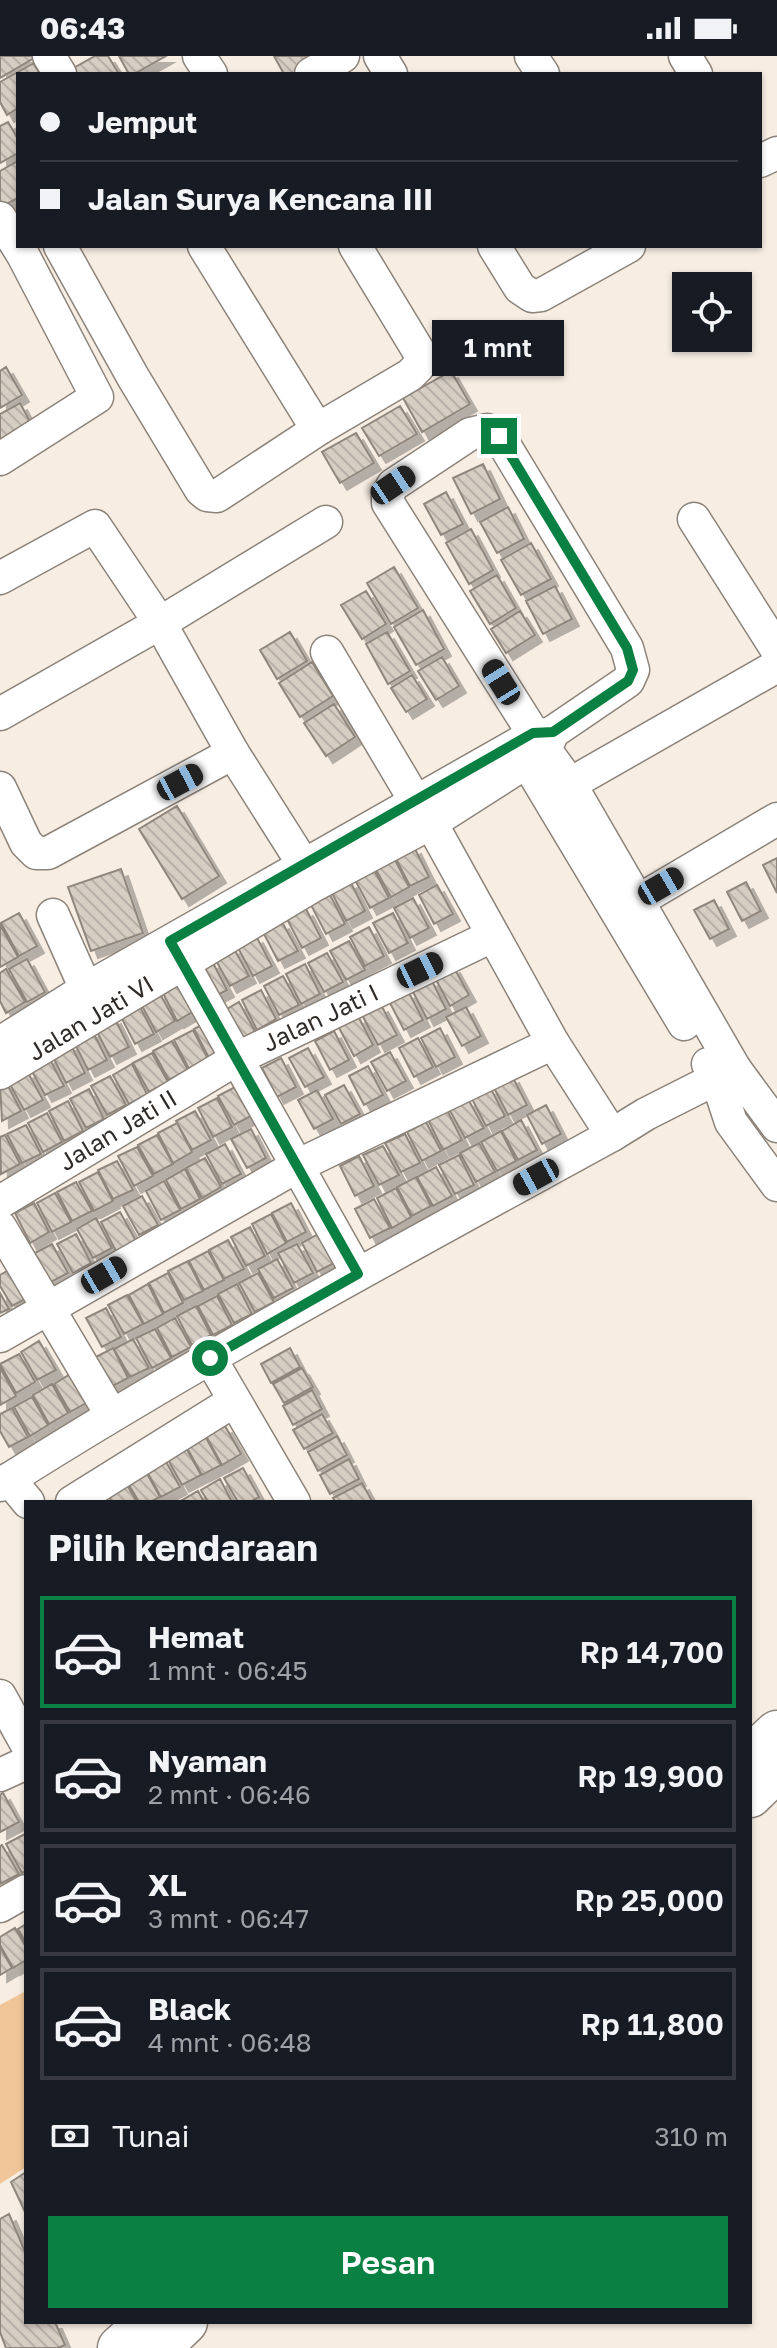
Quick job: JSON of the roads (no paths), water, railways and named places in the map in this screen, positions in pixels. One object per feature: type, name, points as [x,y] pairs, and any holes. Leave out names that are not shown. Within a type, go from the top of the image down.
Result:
[{"type":"highway","points":[[752,1756],[777,1733]]},
{"type":"highway","points":[[752,1793],[777,1769]]},
{"type":"highway","points":[[120,2348],[147,2324]]},
{"type":"highway","points":[[158,2348],[183,2324]]},
{"type":"street","points":[[315,72],[343,56]]},
{"type":"street","points":[[0,218],[16,235]]},
{"type":"street","points":[[61,248],[201,490],[207,495],[217,496],[320,428],[410,375],[418,367],[421,355],[356,248]]},
{"type":"street","points":[[205,248],[311,419],[320,428]]},
{"type":"street","points":[[495,248],[520,288],[532,296],[541,295],[625,248]]},
{"type":"street","points":[[31,250],[97,397]]},
{"type":"street","points":[[0,459],[133,377]]},
{"type":"street","points":[[358,1274],[177,953],[540,744],[628,681],[633,670],[627,648],[499,436],[487,430],[470,434],[393,485],[388,494],[388,503],[540,744],[628,906],[726,1074],[777,1126]]},
{"type":"street","points":[[694,519],[777,650]]},
{"type":"street","points":[[0,714],[160,623],[326,522]]},
{"type":"street","points":[[0,578],[95,526],[160,623],[233,753],[311,874]]},
{"type":"street","points":[[327,652],[423,812],[553,1043],[612,1135]]},
{"type":"street","points":[[570,784],[777,666]]},
{"type":"street","points":[[540,744],[570,784],[628,906]]},
{"type":"street","points":[[0,788],[26,843],[36,853],[48,853],[233,753]]},
{"type":"street","points":[[628,906],[777,819]]},
{"type":"street","points":[[53,915],[86,989]]},
{"type":"street","name":"Jalan Jati I","points":[[238,1058],[492,936]]},
{"type":"street","name":"Jalan Jati VI","points":[[0,1043],[86,989],[177,953]]},
{"type":"street","name":"Jalan Jati VI","points":[[0,1073],[177,953]]},
{"type":"street","points":[[0,1336],[299,1165],[553,1043]]},
{"type":"street","name":"Jalan Jati II","points":[[0,1202],[238,1058]]},
{"type":"street","points":[[12,1489],[111,1414],[646,1114],[726,1074]]},
{"type":"street","points":[[726,1074],[731,1122],[777,1185]]},
{"type":"street","points":[[0,1227],[111,1414]]},
{"type":"street","points":[[210,1358],[293,1500]]},
{"type":"street","points":[[75,1500],[234,1401]]},
{"type":"street","points":[[0,1696],[24,1739]]},
{"type":"street","points":[[0,1775],[24,1764]]},
{"type":"street","points":[[0,1906],[24,1892]]}]
